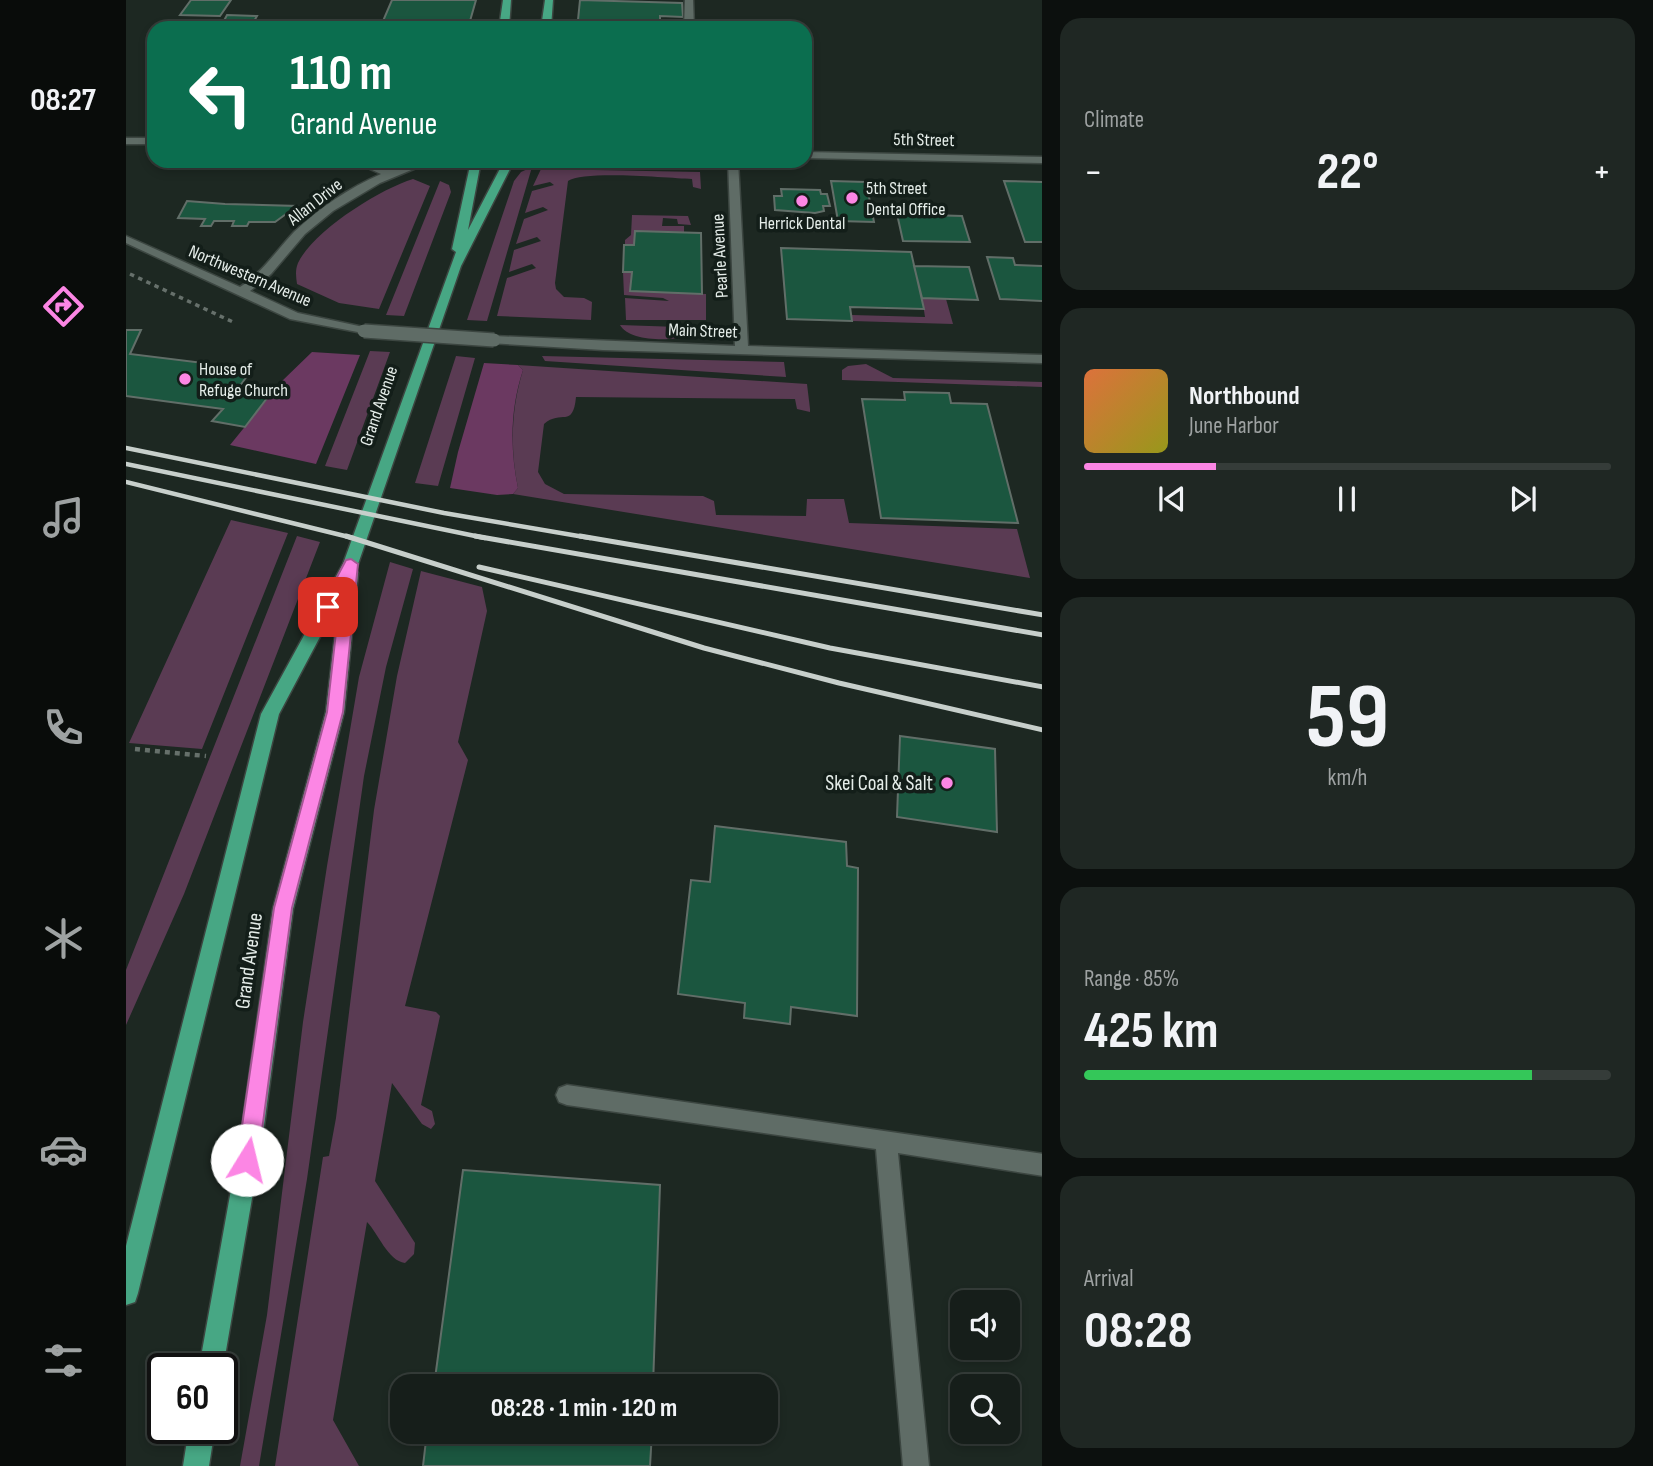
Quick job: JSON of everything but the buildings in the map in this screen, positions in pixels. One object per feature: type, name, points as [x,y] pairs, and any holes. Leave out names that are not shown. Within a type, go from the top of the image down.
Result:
[{"type":"main road","points":[[506,21],[507,0]]},
{"type":"main road","points":[[547,21],[549,0]]},
{"type":"main road","name":"Grand Avenue","points":[[126,1293],[270,714],[351,564],[455,266],[475,168]]},
{"type":"main road","name":"Grand Avenue","points":[[455,266],[505,168]]},
{"type":"main road","name":"Grand Avenue","points":[[215,1353],[252,1134],[283,908],[335,712],[351,564]]},
{"type":"main road","points":[[196,1466],[199,1444]]},
{"type":"street","points":[[689,0],[689,21]]},
{"type":"street","points":[[126,141],[147,141]]},
{"type":"street","name":"5th Street","points":[[812,155],[1042,160]]},
{"type":"street","points":[[375,168],[390,174]]},
{"type":"street","name":"Allan Drive","points":[[240,292],[266,275],[299,234],[330,207],[390,174],[408,168]]},
{"type":"street","name":"Pearle Avenue","points":[[733,168],[742,350]]},
{"type":"street","name":"Northwestern Avenue","points":[[126,239],[294,316],[364,331]]},
{"type":"street","name":"Main Street","points":[[364,331],[494,340],[1042,359]]},
{"type":"street","points":[[567,1095],[1042,1165]]},
{"type":"street","points":[[886,1140],[916,1466]]},
{"type":"path","points":[[135,749],[206,756]]},
{"type":"shaded area","points":[[532,168],[487,321],[467,320],[514,181],[521,172]]},
{"type":"shaded area","points":[[541,169],[700,172],[701,189],[693,187],[692,179],[665,177],[591,176],[568,181],[555,283],[556,289],[564,297],[584,298],[592,302],[591,320],[497,316],[507,278],[536,268],[532,264],[509,272],[514,250],[541,241],[537,237],[516,244],[524,219],[548,210],[543,207],[525,213],[532,191],[554,185],[550,182],[533,186]]},
{"type":"shaded area","points":[[413,179],[430,186],[379,309],[339,303],[297,284],[298,263],[332,225],[383,192]]},
{"type":"shaded area","points":[[440,181],[449,185],[451,192],[404,316],[386,315]]},
{"type":"shaded area","points":[[632,215],[688,216],[691,225],[678,224],[677,219],[663,218],[662,226],[684,226],[684,232],[635,231],[634,245],[625,245],[625,240],[631,235]]},
{"type":"shaded area","points":[[623,272],[632,272],[631,291],[706,294],[706,320],[626,320],[625,298],[669,301],[663,298],[624,295]]},
{"type":"shaded area","points":[[922,298],[946,299],[953,324],[852,321],[852,315],[925,317]]},
{"type":"shaded area","points":[[620,325],[708,328],[689,336],[662,339],[636,336]]},
{"type":"shaded area","points":[[370,351],[390,352],[347,470],[325,466]]},
{"type":"shaded area","points":[[312,352],[360,355],[316,464],[230,445],[282,381]]},
{"type":"shaded area","points":[[456,356],[475,358],[438,486],[415,483]]},
{"type":"shaded area","points":[[542,356],[784,362],[786,377],[545,361]]},
{"type":"shaded area","points":[[484,363],[518,365],[523,370],[514,414],[513,444],[518,488],[513,494],[497,495],[450,488]]},
{"type":"shaded area","points":[[866,364],[893,378],[1042,382],[1042,387],[842,380],[842,370],[848,366]]},
{"type":"shaded area","points":[[518,365],[807,384],[810,412],[797,409],[795,399],[576,397],[569,416],[544,424],[538,472],[545,484],[564,494],[703,496],[714,501],[716,515],[806,516],[807,499],[844,499],[849,523],[1017,529],[1030,578],[513,494],[518,488],[513,444],[514,414],[523,370]]},
{"type":"shaded area","points":[[231,520],[288,533],[202,749],[129,743]]},
{"type":"shaded area","points":[[297,536],[320,542],[184,894],[126,1025],[126,970]]},
{"type":"shaded area","points":[[390,562],[413,569],[386,667],[364,776],[307,1179],[259,1466],[240,1466],[267,1315],[303,1022],[327,866],[359,677]]},
{"type":"shaded area","points":[[421,571],[482,587],[487,611],[458,742],[468,760],[405,1006],[436,1012],[440,1016],[421,1105],[432,1111],[435,1124],[431,1129],[422,1124],[392,1083],[375,1181],[415,1243],[414,1254],[405,1263],[393,1257],[367,1222],[333,1420],[359,1466],[275,1466],[323,1157],[329,1156],[336,1118],[374,810],[397,676]]},
{"type":"railway","points":[[126,448],[444,513],[590,538]]},
{"type":"railway","points":[[126,464],[477,536]]},
{"type":"railway","points":[[126,482],[350,537]]},
{"type":"railway","points":[[346,536],[350,537]]},
{"type":"railway","points":[[477,536],[1042,635]]},
{"type":"railway","points":[[477,536],[485,538]]},
{"type":"railway","points":[[580,536],[1042,615]]},
{"type":"railway","points":[[350,537],[704,648],[839,683],[1042,730]]},
{"type":"railway","points":[[479,567],[830,648],[1042,687]]},
{"type":"place","name":"5th Street Dental Office","points":[[852,198]]},
{"type":"place","name":"Herrick Dental","points":[[802,201]]},
{"type":"place","name":"House of Refuge Church","points":[[185,379]]},
{"type":"place","name":"Skei Coal & Salt","points":[[947,783]]},
{"type":"route","points":[[247,1160],[283,908],[335,712],[351,564],[328,607]]}]
